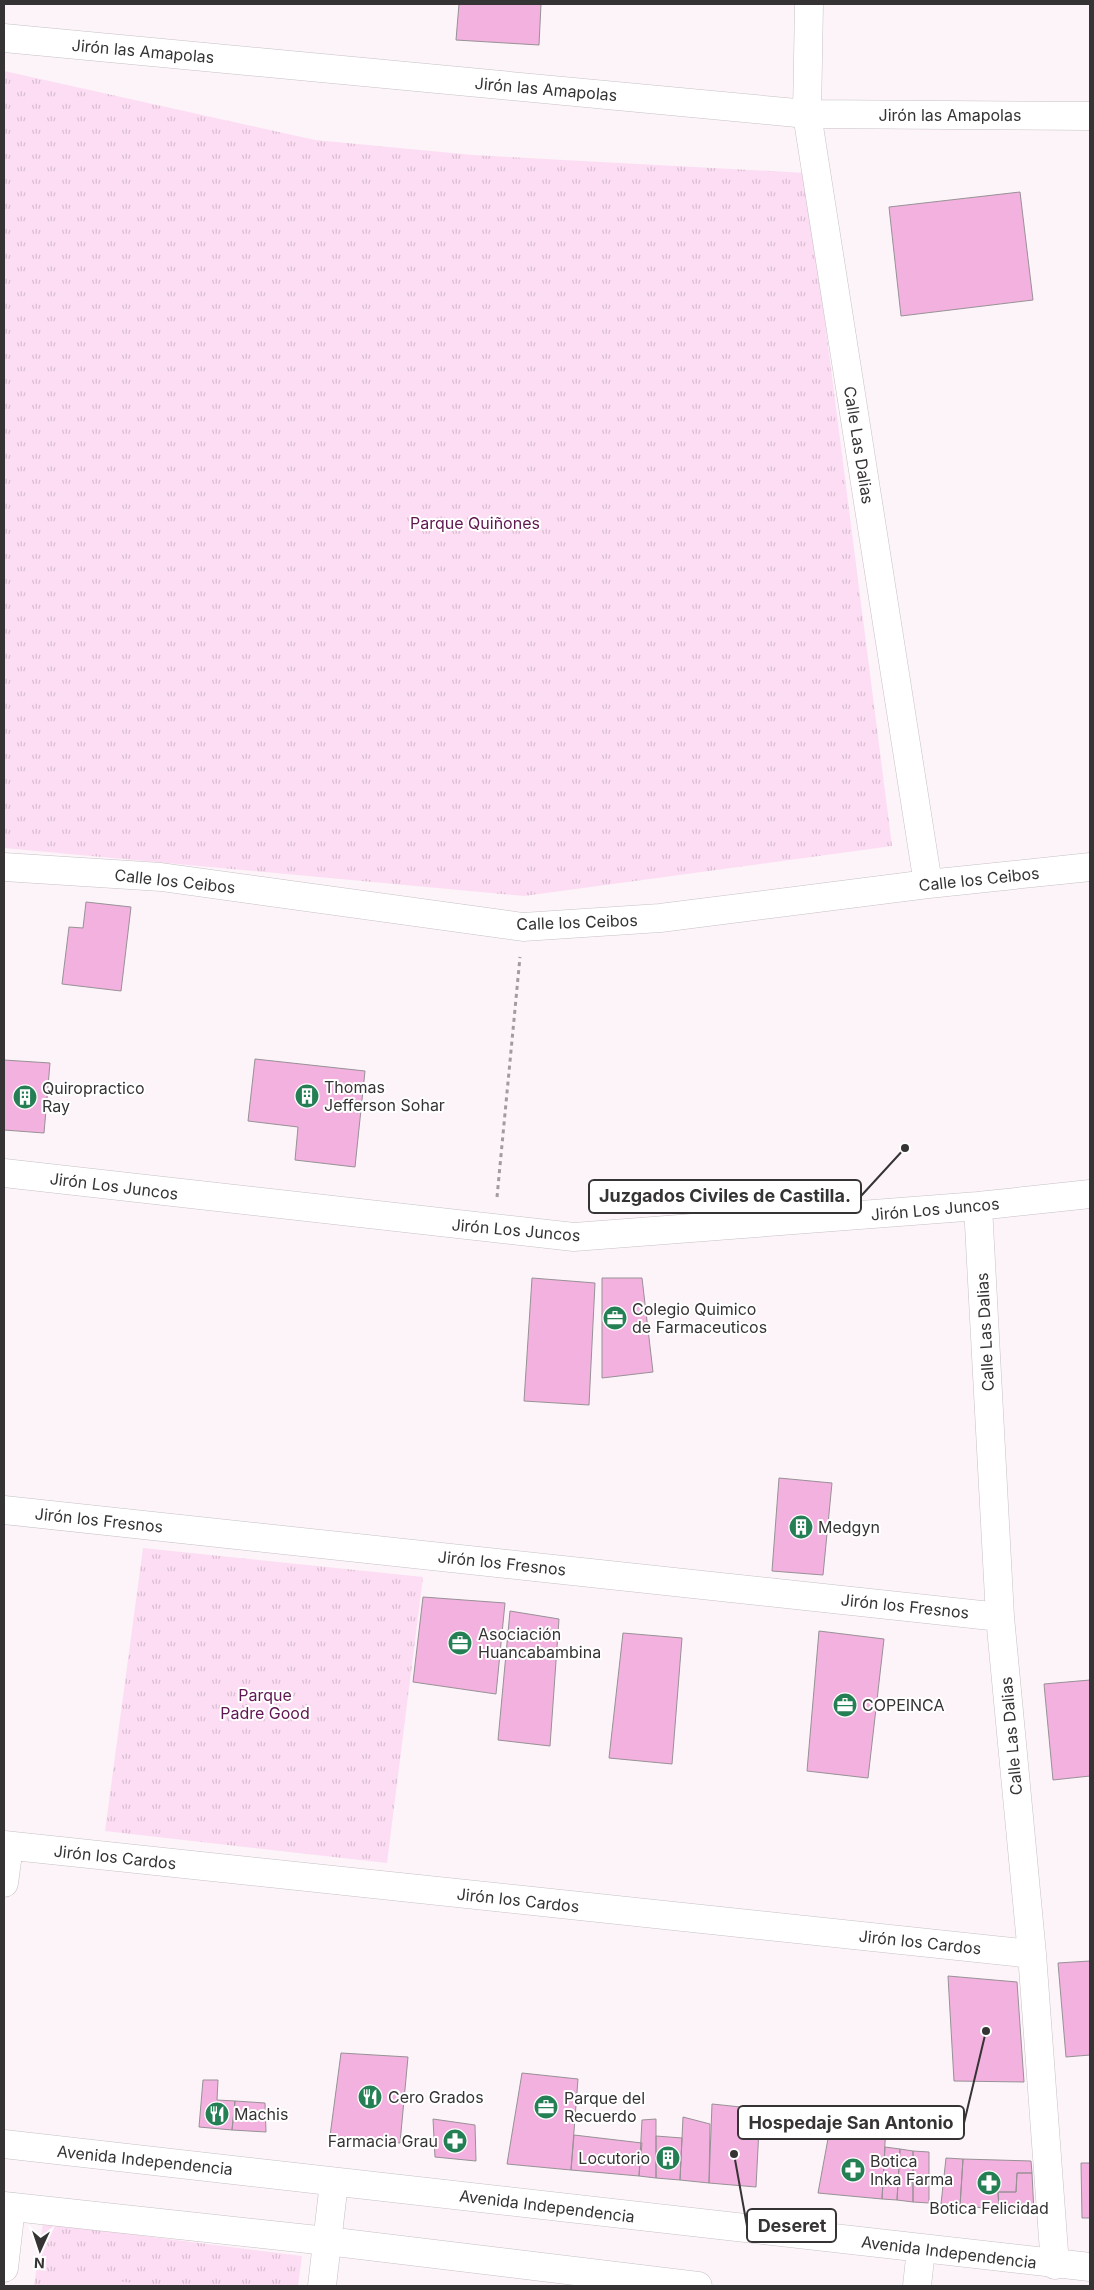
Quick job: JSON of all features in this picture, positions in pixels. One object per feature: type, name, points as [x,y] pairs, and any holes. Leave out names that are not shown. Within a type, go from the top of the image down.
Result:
[{"type":"street","name":"Calle Las Dalias","points":[[809,4],[807,114],[928,884]]},
{"type":"street","name":"Jirón las Amapolas","points":[[4,38],[807,114],[1090,116]]},
{"type":"street","name":"Calle los Ceibos","points":[[4,868],[161,877],[522,927],[660,918],[928,884],[1090,867]]},
{"type":"street","name":"Jirón Los Juncos","points":[[4,1173],[574,1238],[978,1206],[1090,1194]]},
{"type":"street","name":"Calle Las Dalias","points":[[978,1206],[1000,1617],[1032,1954],[1055,2265]]},
{"type":"street","name":"Jirón los Fresnos","points":[[4,1510],[1000,1617]]},
{"type":"street","name":"Jirón los Cardos","points":[[6,1845],[1032,1954]]},
{"type":"street","points":[[4,1883],[6,1845]]},
{"type":"street","name":"Avenida Independencia","points":[[4,2144],[1055,2265],[1090,2267]]},
{"type":"street","points":[[322,2286],[334,2182]]},
{"type":"street","points":[[4,2268],[7,2207],[327,2242],[698,2286]]},
{"type":"street","points":[[917,2286],[921,2249]]},
{"type":"path","points":[[494,1230],[522,927]]},
{"type":"green space","name":"Parque Quiñones","points":[[4,71],[315,140],[473,155],[806,173],[892,846],[524,896],[4,848]]},
{"type":"green space","name":"Parque Padre Good","points":[[143,1548],[423,1577],[387,1863],[105,1831]]},
{"type":"green space","points":[[43,2223],[302,2256],[298,2286],[34,2286]]},
{"type":"green space","points":[[46,2272],[149,2285],[149,2286],[44,2286]]},
{"type":"building","points":[[459,4],[541,4],[539,45],[456,40]]},
{"type":"building","points":[[1020,192],[1033,300],[901,316],[889,207]]},
{"type":"building","points":[[86,902],[131,907],[121,991],[62,984],[69,927],[83,928]]},
{"type":"building","name":"Thomas Jefferson Sohar","points":[[255,1059],[365,1071],[355,1167],[295,1160],[298,1127],[248,1121]]},
{"type":"building","name":"Quiropractico Ray","points":[[4,1060],[50,1063],[44,1133],[4,1130]]},
{"type":"building","points":[[532,1278],[595,1283],[589,1405],[524,1401]]},
{"type":"building","points":[[602,1278],[642,1278],[653,1372],[602,1378]]},
{"type":"building","name":"Medgyn","points":[[779,1478],[832,1483],[823,1575],[772,1571]]},
{"type":"building","name":"Asociación Huancabambina","points":[[423,1597],[505,1603],[496,1694],[413,1682]]},
{"type":"building","points":[[510,1611],[559,1619],[550,1746],[498,1740]]},
{"type":"building","name":"COPEINCA","points":[[819,1631],[884,1639],[868,1778],[807,1771]]},
{"type":"building","points":[[623,1633],[682,1638],[672,1764],[609,1758]]},
{"type":"building","points":[[1090,1680],[1090,1776],[1053,1780],[1044,1684]]},
{"type":"building","points":[[1090,1961],[1090,2055],[1066,2057],[1058,1963]]},
{"type":"building","points":[[948,1976],[1017,1982],[1024,2082],[954,2081]]},
{"type":"building","name":"Cero Grados","points":[[341,2053],[408,2057],[400,2143],[330,2136]]},
{"type":"building","name":"Parque del Recuerdo","points":[[522,2073],[578,2079],[571,2170],[507,2164]]},
{"type":"building","name":"Machis","points":[[203,2080],[218,2080],[217,2100],[235,2101],[232,2130],[199,2127]]},
{"type":"building","points":[[235,2101],[265,2103],[266,2132],[232,2130]]},
{"type":"building","points":[[712,2104],[760,2109],[756,2187],[709,2183]]},
{"type":"building","name":"Botica Inka Farma","points":[[887,2106],[882,2199],[818,2193],[832,2117]]},
{"type":"building","points":[[683,2117],[710,2124],[709,2183],[680,2180]]},
{"type":"building","name":"Farmacia Grau","points":[[433,2119],[475,2125],[476,2161],[435,2157]]},
{"type":"building","points":[[656,2119],[656,2178],[639,2176],[642,2120]]},
{"type":"building","points":[[574,2135],[642,2143],[639,2176],[571,2170]]},
{"type":"building","name":"Locutorio","points":[[656,2136],[682,2138],[680,2180],[656,2178]]},
{"type":"building","points":[[885,2147],[900,2149],[897,2200],[882,2199]]},
{"type":"building","points":[[900,2149],[913,2151],[913,2202],[897,2200]]},
{"type":"building","points":[[913,2151],[929,2152],[929,2203],[913,2202]]},
{"type":"building","points":[[946,2158],[963,2159],[960,2206],[941,2204]]},
{"type":"building","name":"Botica Felicidad","points":[[963,2159],[1031,2161],[1032,2173],[1017,2173],[1016,2192],[998,2192],[999,2209],[960,2206]]},
{"type":"building","points":[[1081,2163],[1090,2163],[1090,2218],[1082,2218]]},
{"type":"building","points":[[1017,2173],[1032,2173],[1034,2213],[999,2209],[998,2192],[1016,2192]]},
{"type":"place","name":"Thomas Jefferson Sohar","points":[[307,1096]]},
{"type":"place","name":"Quiropractico Ray","points":[[25,1097]]},
{"type":"place","name":"Juzgados Civiles de Castilla.","points":[[905,1148]]},
{"type":"place","name":"Colegio Quimico de Farmaceuticos","points":[[615,1318]]},
{"type":"place","name":"Medgyn","points":[[801,1527]]},
{"type":"place","name":"Asociación Huancabambina","points":[[460,1643]]},
{"type":"place","name":"COPEINCA","points":[[845,1705]]},
{"type":"place","name":"Hospedaje San Antonio","points":[[986,2031]]},
{"type":"place","name":"Cero Grados","points":[[370,2097]]},
{"type":"place","name":"Parque del Recuerdo","points":[[546,2107]]},
{"type":"place","name":"Machis","points":[[217,2114]]},
{"type":"place","name":"Farmacia Grau","points":[[455,2141]]},
{"type":"place","name":"Deseret","points":[[734,2154]]},
{"type":"place","name":"Locutorio","points":[[668,2158]]},
{"type":"place","name":"Botica Inka Farma","points":[[853,2170]]},
{"type":"place","name":"Botica Felicidad","points":[[989,2183]]}]
